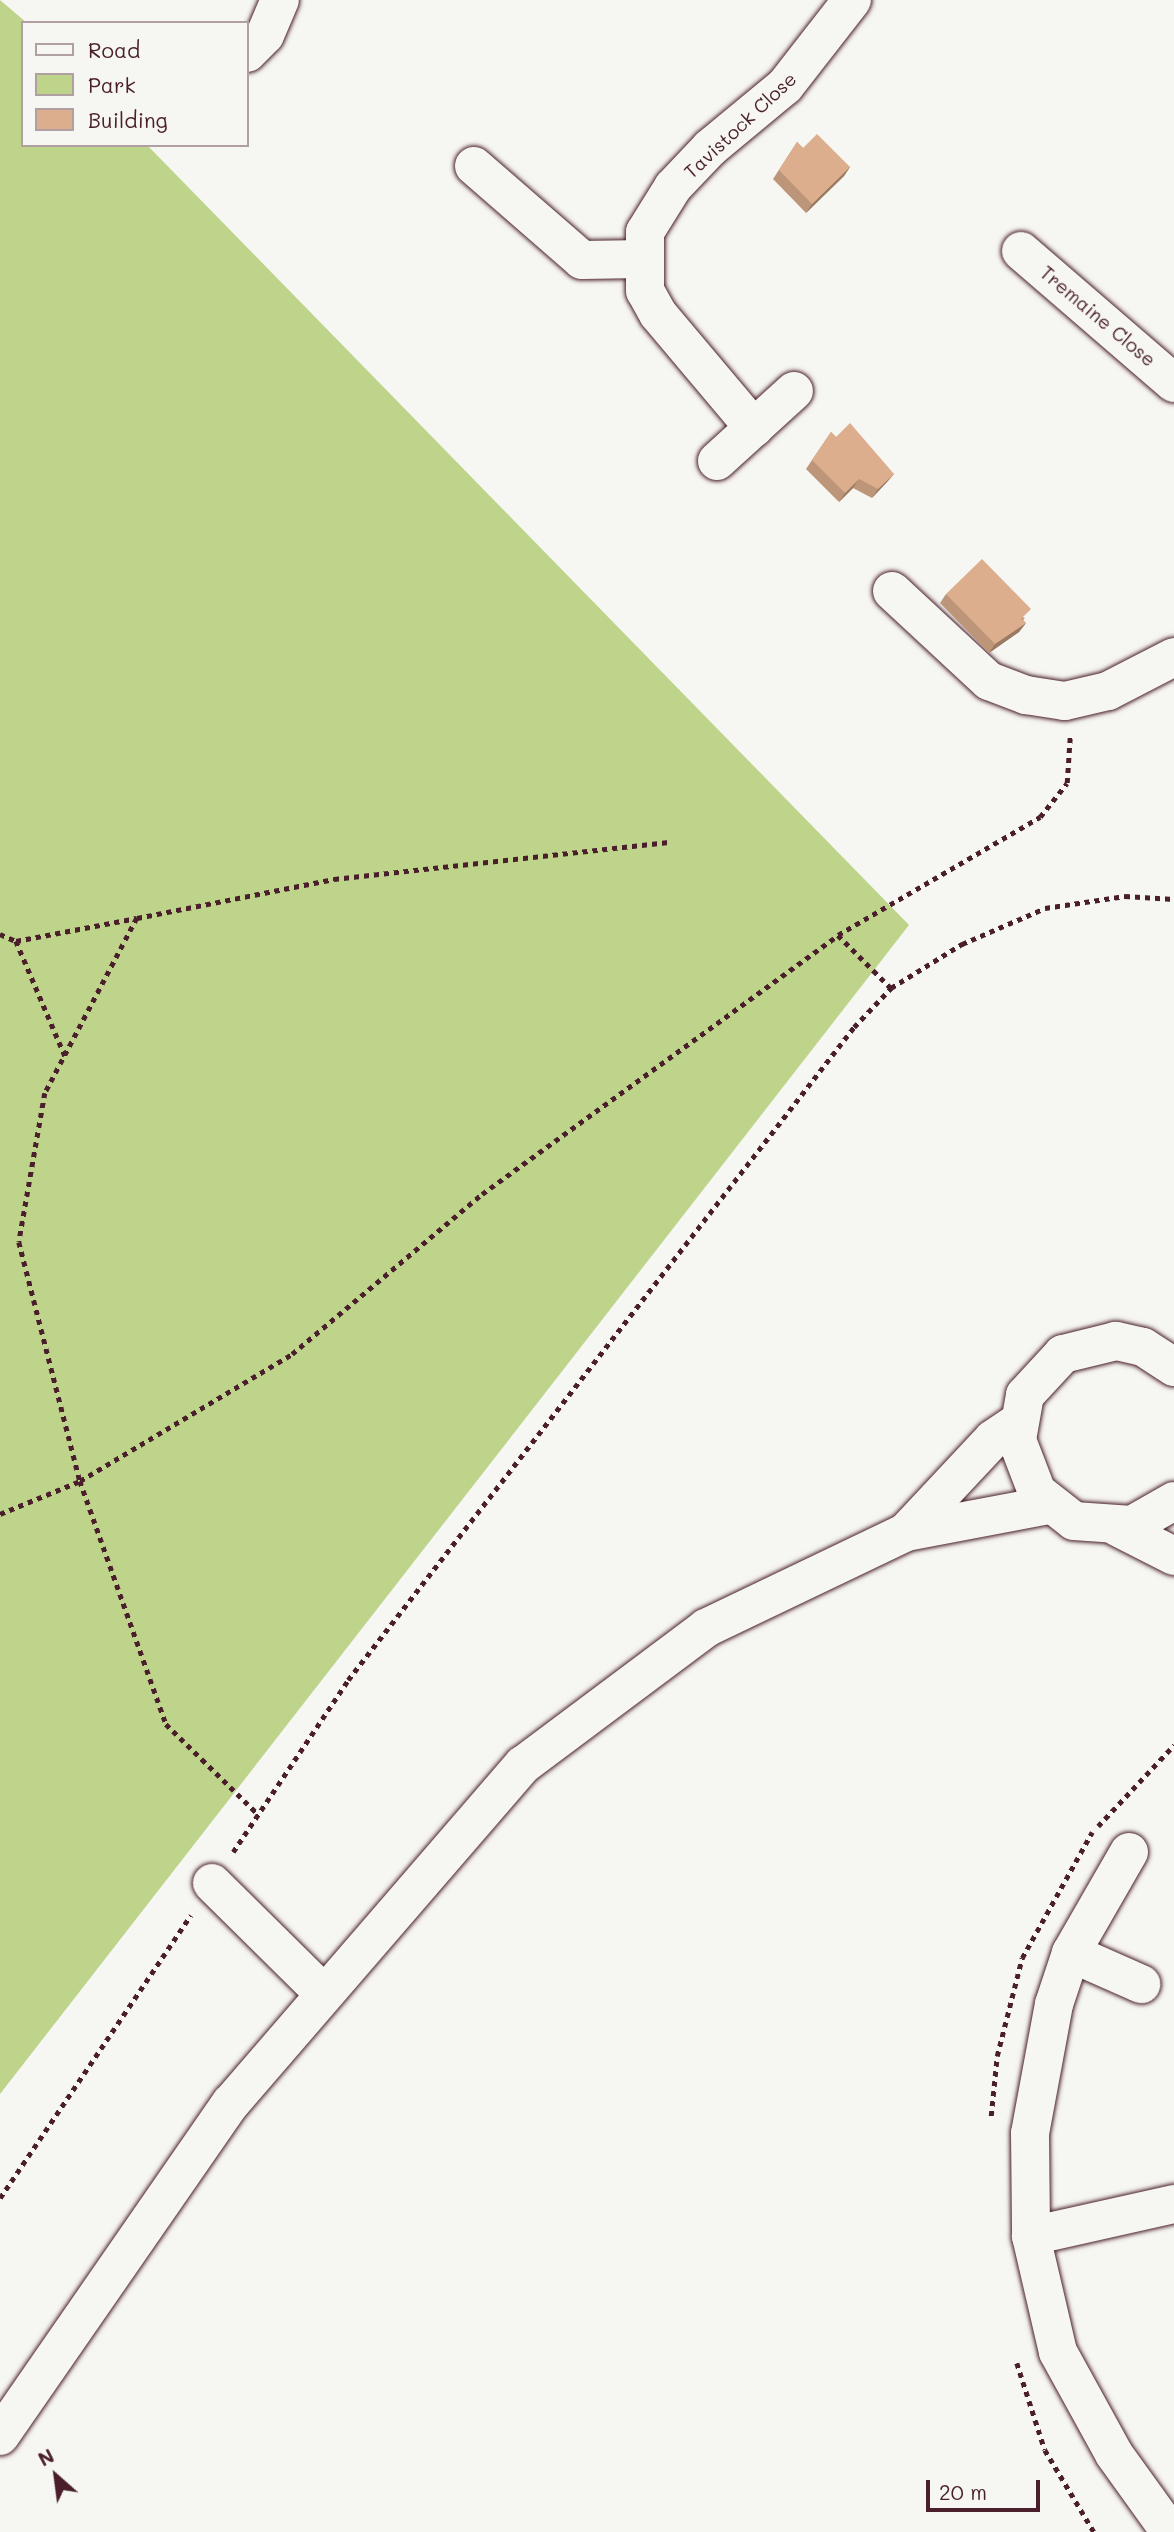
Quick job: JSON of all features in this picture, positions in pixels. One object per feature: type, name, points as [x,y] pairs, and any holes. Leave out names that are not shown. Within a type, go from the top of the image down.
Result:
[{"type":"main road","points":[[248,52],[265,35],[280,0]]},
{"type":"main road","name":"Tavistock Close","points":[[754,428],[677,343],[645,291],[645,232],[673,187],[785,86],[852,0]]},
{"type":"main road","points":[[474,166],[582,260],[643,258]]},
{"type":"main road","name":"Tremaine Close","points":[[1021,251],[1174,383]]},
{"type":"main road","points":[[717,461],[794,391]]},
{"type":"main road","points":[[892,591],[989,681],[1065,701],[1108,691],[1174,657]]},
{"type":"main road","points":[[1164,1349],[1088,1344],[1063,1354],[1041,1372],[1018,1422],[1020,1459],[1049,1505],[1074,1521],[1117,1527],[1174,1556]]},
{"type":"main road","points":[[906,1532],[993,1439],[1018,1422]]},
{"type":"main road","points":[[1117,1527],[1158,1514],[1174,1501]]},
{"type":"main road","points":[[0,2436],[159,2201],[323,1993],[523,1765],[706,1628],[906,1532],[1049,1505]]},
{"type":"main road","points":[[1129,1852],[1071,1953],[1038,2071],[1030,2133],[1031,2236],[1058,2352],[1114,2454],[1170,2532]]},
{"type":"main road","points":[[212,1883],[323,1993]]},
{"type":"main road","points":[[1071,1953],[1140,1984]]},
{"type":"main road","points":[[1031,2236],[1174,2204]]},
{"type":"path","points":[[0,1514],[80,1481],[292,1354],[482,1194],[838,934],[1040,817],[1067,783],[1072,755],[1065,701]]},
{"type":"path","points":[[0,934],[16,941],[334,879],[671,842]]},
{"type":"path","points":[[0,2198],[357,1669],[854,1027],[891,988],[962,944],[1045,908],[1125,896],[1174,899]]},
{"type":"path","points":[[137,918],[45,1093],[19,1242],[80,1481],[166,1724],[258,1814]]},
{"type":"path","points":[[838,934],[891,988]]},
{"type":"path","points":[[16,941],[65,1056]]},
{"type":"path","points":[[1017,2364],[1045,2450],[1094,2532]]},
{"type":"green space","points":[[0,0],[25,21],[21,21],[21,147],[149,147],[909,925],[0,2094]]},
{"type":"building","points":[[817,134],[850,167],[812,204],[779,170],[797,142],[803,148]]},
{"type":"building","points":[[850,423],[894,474],[878,489],[859,479],[845,493],[812,460],[831,432],[836,437]]},
{"type":"building","points":[[982,559],[1031,609],[1021,619],[1026,623],[995,644],[946,594]]}]
